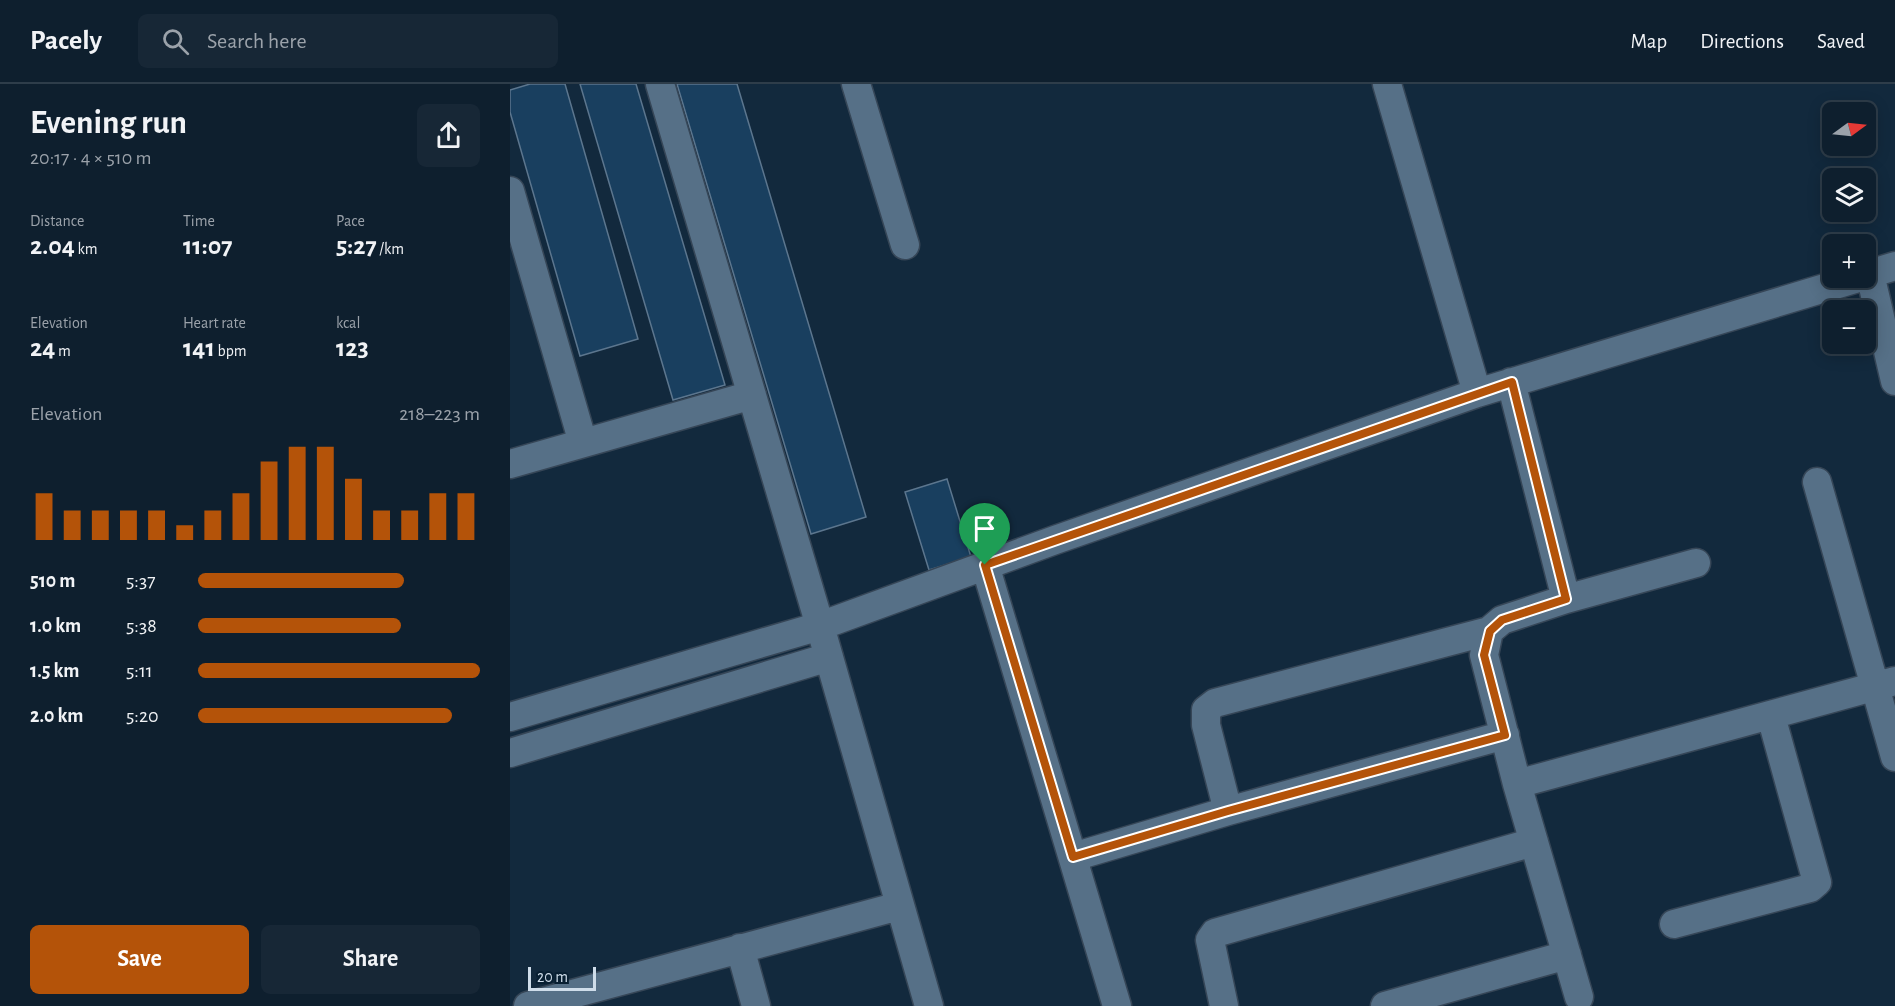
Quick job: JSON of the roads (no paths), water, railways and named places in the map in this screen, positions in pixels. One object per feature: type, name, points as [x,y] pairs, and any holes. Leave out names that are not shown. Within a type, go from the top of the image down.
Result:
[{"type":"street","points":[[660,84],[929,1006]]},
{"type":"street","points":[[856,84],[905,245]]},
{"type":"street","points":[[1387,84],[1477,393]]},
{"type":"street","points":[[510,191],[583,443]]},
{"type":"street","points":[[510,717],[820,626],[985,565],[1477,393],[1822,288]]},
{"type":"street","points":[[1875,288],[1895,381]]},
{"type":"street","points":[[1512,382],[1566,599]]},
{"type":"street","points":[[510,464],[752,395]]},
{"type":"street","points":[[1817,482],[1885,684],[1895,757]]},
{"type":"street","points":[[1228,811],[1206,725],[1206,710],[1215,703],[1490,631],[1502,620],[1566,599],[1696,563]]},
{"type":"street","points":[[985,565],[1117,1006]]},
{"type":"street","points":[[1490,631],[1484,655],[1517,784],[1579,997]]},
{"type":"street","points":[[510,753],[829,657]]},
{"type":"street","points":[[1517,784],[1885,684]]},
{"type":"street","points":[[1674,924],[1810,888],[1817,882],[1771,716]]},
{"type":"street","points":[[1073,857],[1228,811],[1505,735]]},
{"type":"street","points":[[1224,1006],[1211,951],[1210,940],[1215,933],[1534,842]]},
{"type":"street","points":[[528,1006],[567,1001],[740,948],[899,906]]},
{"type":"street","points":[[740,948],[756,1006]]},
{"type":"street","points":[[1385,1006],[1567,955]]}]
